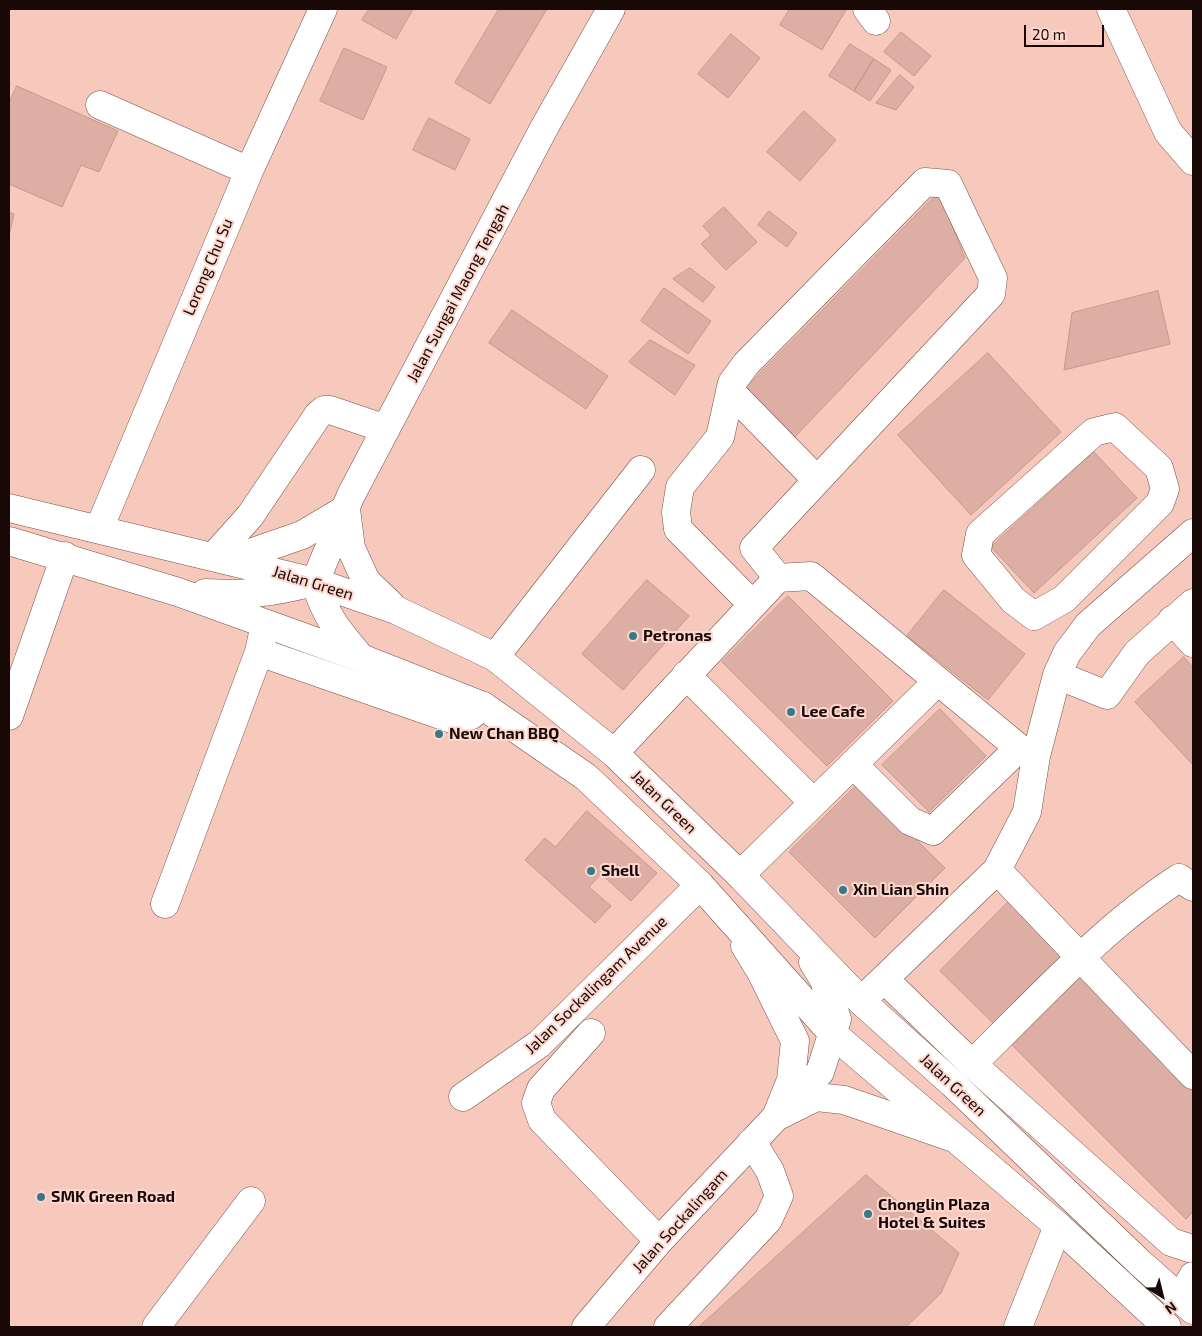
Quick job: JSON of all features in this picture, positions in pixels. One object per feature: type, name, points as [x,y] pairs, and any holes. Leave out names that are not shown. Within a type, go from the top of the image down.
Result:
[{"type":"street","name":"Lorong Chu Su","points":[[99,529],[249,171],[323,9]]},
{"type":"street","name":"Jalan Sungai Maong Tengah","points":[[315,582],[346,509],[386,429],[544,128],[611,9]]},
{"type":"street","points":[[1112,9],[1168,132],[1193,161]]},
{"type":"street","points":[[100,105],[249,171]]},
{"type":"street","points":[[726,577],[990,294],[993,278],[948,184],[925,182],[746,364],[732,383],[720,437],[680,487],[676,512],[678,529],[752,604]]},
{"type":"street","points":[[730,391],[816,480]]},
{"type":"street","points":[[222,558],[318,415],[324,410],[330,410],[386,429]]},
{"type":"street","points":[[1115,427],[1159,468],[1165,489],[1160,504],[1064,599],[1034,616],[1013,600],[976,555],[980,534],[1094,432],[1115,427]]},
{"type":"street","points":[[495,657],[641,470]]},
{"type":"street","name":"Jalan Green","points":[[9,508],[315,582],[396,610],[495,657],[614,753],[740,875],[861,1001],[953,1084],[1138,1262],[1189,1305]]},
{"type":"street","points":[[222,558],[302,535],[346,509],[351,548],[366,581],[396,610]]},
{"type":"street","points":[[861,1001],[997,870],[1027,812],[1027,752],[1067,653],[1088,625],[1193,533]]},
{"type":"street","points":[[9,540],[178,592],[361,658],[483,706],[586,777],[700,885],[833,1034],[1058,1226],[1167,1327]]},
{"type":"street","points":[[754,548],[778,578]]},
{"type":"street","points":[[9,716],[65,556]]},
{"type":"street","points":[[614,753],[778,578],[811,576],[1027,752]]},
{"type":"street","points":[[178,592],[238,595],[274,593],[315,582],[323,608],[338,631],[361,658]]},
{"type":"street","points":[[1064,599],[1088,625]]},
{"type":"street","points":[[1057,675],[1107,695],[1137,653],[1193,603]]},
{"type":"street","points":[[1172,620],[1193,643]]},
{"type":"street","points":[[165,904],[259,652],[265,624]]},
{"type":"street","points":[[259,652],[455,720],[470,716],[483,706]]},
{"type":"street","points":[[686,676],[813,802]]},
{"type":"street","points":[[740,875],[938,681]]},
{"type":"street","points":[[853,764],[910,821],[933,831],[1027,752]]},
{"type":"street","points":[[997,870],[1193,1075]]},
{"type":"street","points":[[972,1064],[1081,958],[1158,892],[1188,875]]},
{"type":"street","name":"Jalan Sockalingam Avenue","points":[[463,1098],[539,1044],[700,885]]},
{"type":"street","name":"Jalan Sockalingam","points":[[724,913],[761,972],[795,1041],[791,1080],[776,1117]]},
{"type":"street","points":[[776,1117],[820,1072],[837,1019],[824,980],[793,931]]},
{"type":"street","points":[[884,978],[972,1064],[1171,1242],[1191,1247]]},
{"type":"street","points":[[591,1033],[540,1089],[536,1102],[542,1120],[659,1240]]},
{"type":"street","name":"Jalan Sockalingam","points":[[586,1327],[659,1240],[776,1117],[816,1097],[844,1100],[951,1136]]},
{"type":"street","points":[[668,1327],[768,1220],[779,1196],[770,1170],[752,1142]]},
{"type":"street","points":[[156,1327],[251,1201]]},
{"type":"street","points":[[1018,1327],[1058,1226]]},
{"type":"street","points":[[1138,1262],[1168,1257],[1191,1247]]},
{"type":"street","points":[[1189,1305],[1188,1285],[1193,1276]]},
{"type":"building","points":[[369,9],[413,9],[396,39],[362,20]]},
{"type":"building","points":[[499,9],[547,9],[490,104],[455,83]]},
{"type":"building","points":[[790,9],[846,10],[822,50],[780,25]]},
{"type":"building","points":[[901,32],[931,56],[914,76],[884,52]]},
{"type":"building","points":[[731,34],[760,58],[728,98],[698,74]]},
{"type":"building","points":[[850,44],[874,59],[854,91],[829,76]]},
{"type":"building","points":[[344,48],[387,67],[363,120],[320,101]]},
{"type":"building","points":[[874,59],[891,70],[870,101],[854,91]]},
{"type":"building","points":[[900,75],[914,87],[896,110],[876,103]]},
{"type":"building","points":[[17,86],[118,131],[99,172],[81,165],[62,207],[9,184],[9,103]]},
{"type":"building","points":[[804,111],[836,140],[800,181],[767,152]]},
{"type":"building","points":[[429,118],[470,139],[455,170],[413,150]]},
{"type":"building","points":[[939,192],[965,258],[790,442],[740,394]]},
{"type":"building","points":[[724,207],[757,242],[726,270],[701,244],[711,235],[703,226]]},
{"type":"building","points":[[769,211],[797,233],[787,247],[758,225]]},
{"type":"building","points":[[9,212],[14,214],[9,236]]},
{"type":"building","points":[[690,268],[715,287],[703,302],[673,279]]},
{"type":"building","points":[[664,288],[711,321],[688,354],[641,321]]},
{"type":"building","points":[[1158,291],[1170,344],[1064,370],[1072,313]]},
{"type":"building","points":[[512,310],[608,376],[586,409],[489,343]]},
{"type":"building","points":[[650,340],[695,365],[675,395],[629,362]]},
{"type":"building","points":[[988,353],[1061,432],[971,515],[898,435]]},
{"type":"building","points":[[1094,452],[1137,498],[1034,593],[991,547]]},
{"type":"building","points":[[647,580],[689,616],[623,690],[582,654]]},
{"type":"building","points":[[944,590],[1025,654],[988,700],[907,636]]},
{"type":"building","points":[[788,596],[893,701],[827,766],[722,662]]},
{"type":"building","points":[[1184,657],[1193,668],[1193,765],[1135,702]]},
{"type":"building","points":[[940,709],[986,756],[929,812],[882,765]]},
{"type":"building","points":[[859,783],[945,868],[875,938],[789,852]]},
{"type":"building","points":[[587,811],[657,873],[631,901],[601,874],[589,887],[611,906],[595,923],[525,860],[545,838],[555,847]]},
{"type":"building","points":[[1012,898],[1066,951],[995,1025],[940,971]]},
{"type":"building","points":[[1083,971],[1193,1082],[1193,1212],[1186,1219],[1010,1043]]},
{"type":"building","name":"Chonglin Plaza Hotel & Suites","points":[[866,1175],[959,1253],[941,1293],[906,1327],[699,1327]]},
{"type":"place","name":"Petronas","points":[[633,636]]},
{"type":"place","name":"Lee Cafe","points":[[791,712]]},
{"type":"place","name":"New Chan BBQ","points":[[439,734]]},
{"type":"place","name":"Shell","points":[[591,871]]},
{"type":"place","name":"Xin Lian Shin","points":[[843,890]]},
{"type":"place","name":"SMK Green Road","points":[[41,1197]]},
{"type":"place","name":"Chonglin Plaza Hotel & Suites","points":[[868,1214]]}]
